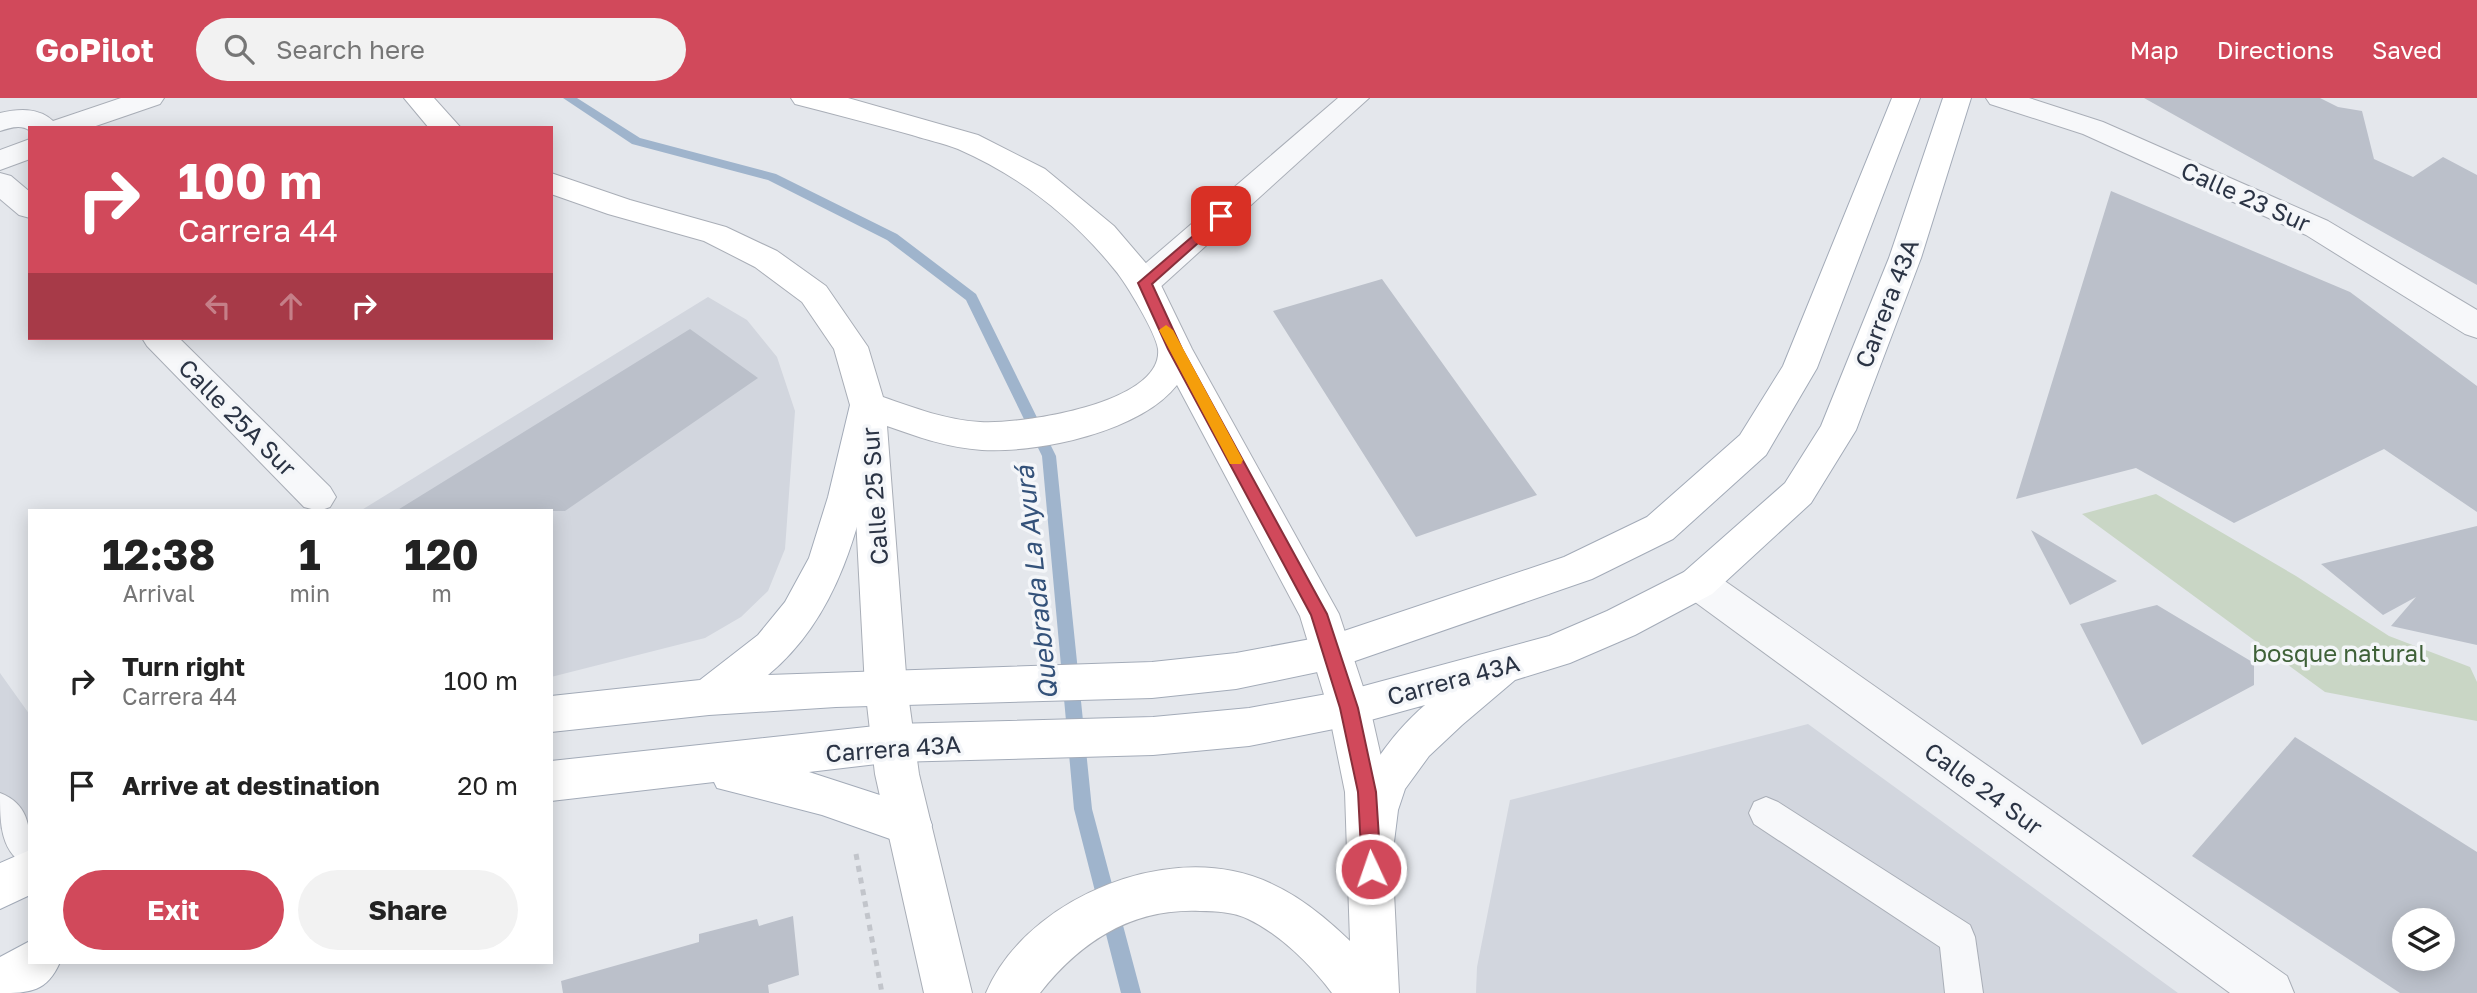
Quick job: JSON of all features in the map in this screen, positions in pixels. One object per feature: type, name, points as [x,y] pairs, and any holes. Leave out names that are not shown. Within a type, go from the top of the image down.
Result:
[{"type":"main road","points":[[418,98],[444,126]]},
{"type":"main road","points":[[805,98],[850,102],[967,142],[1034,176],[1103,233],[1144,283],[1175,349],[1319,614],[1332,652],[1349,708],[1367,792],[1375,993]]},
{"type":"main road","name":"Carrera 43A","points":[[553,781],[894,743],[1153,736],[1249,727],[1349,708],[1556,651],[1621,624],[1698,583],[1798,493],[1838,430],[1905,258],[1957,98]]},
{"type":"main road","points":[[553,714],[709,696],[886,687],[1152,680],[1236,671],[1332,652],[1567,572],[1660,528],[1753,445],[1800,368],[1901,99]]},
{"type":"main road","name":"Calle 25 Sur","points":[[553,184],[619,208],[715,234],[766,259],[814,294],[851,347],[868,405],[886,687],[897,775],[948,993]]},
{"type":"main road","points":[[709,696],[779,640],[808,602],[831,554],[868,405],[962,435],[1036,435],[1080,424],[1149,392],[1168,371],[1175,349]]},
{"type":"main road","points":[[1370,850],[1380,797],[1397,763],[1416,740],[1508,664]]},
{"type":"main road","points":[[663,768],[728,773],[790,785],[851,802],[910,825]]},
{"type":"main road","points":[[0,887],[28,872]]},
{"type":"main road","points":[[1023,976],[1084,919],[1139,894],[1198,887],[1256,899],[1302,927],[1342,964],[1362,993]]},
{"type":"main road","points":[[0,984],[33,964]]},
{"type":"street","points":[[0,161],[30,123],[105,98]]},
{"type":"street","points":[[30,123],[150,98]]},
{"type":"street","points":[[1144,283],[1355,98]]},
{"type":"street","name":"Calle 23 Sur","points":[[2000,98],[2093,128],[2318,228],[2477,326]]},
{"type":"street","points":[[0,183],[28,206]]},
{"type":"street","name":"Calle 25A Sur","points":[[161,340],[317,497]]},
{"type":"street","name":"Calle 24 Sur","points":[[1698,583],[2270,993]]},
{"type":"lane","points":[[0,809],[28,849]]},
{"type":"lane","points":[[1766,813],[1957,937],[1964,993]]},
{"type":"path","points":[[854,844],[882,993]]},
{"type":"shaded area","points":[[708,297],[747,320],[777,357],[795,411],[785,549],[768,591],[741,617],[705,638],[553,676],[553,509],[363,509]]},
{"type":"shaded area","points":[[0,673],[28,712],[28,819],[0,829]]},
{"type":"shaded area","points":[[1808,724],[2178,993],[1476,993],[1477,967],[1510,800]]},
{"type":"green space","name":"bosque natural","points":[[2156,494],[2296,576],[2389,636],[2470,667],[2477,682],[2477,721],[2325,692],[2082,514]]},
{"type":"building","points":[[2144,98],[2320,98],[2338,107],[2362,111],[2374,159],[2413,177],[2443,157],[2477,175],[2477,285]]},
{"type":"building","points":[[2111,191],[2350,292],[2477,386],[2477,512],[2384,449],[2234,523],[2136,468],[2016,499]]},
{"type":"building","points":[[1382,279],[1537,495],[1416,537],[1273,311]]},
{"type":"building","points":[[690,329],[758,378],[565,511],[399,509]]},
{"type":"building","points":[[2477,526],[2477,645],[2391,626],[2416,597],[2383,615],[2321,564]]},
{"type":"building","points":[[2031,530],[2117,581],[2070,605]]},
{"type":"building","points":[[2157,605],[2254,663],[2254,685],[2142,745],[2080,624]]},
{"type":"building","points":[[2295,737],[2477,852],[2477,993],[2400,993],[2192,856]]},
{"type":"building","points":[[793,916],[799,975],[768,985],[769,993],[563,993],[561,981],[699,942],[699,934],[757,919],[759,926]]},
{"type":"waterway","name":"Quebrada La Ayurá","points":[[569,98],[636,141],[772,177],[892,237],[971,297],[1049,456],[1083,809],[1131,993]]},
{"type":"slow traffic","points":[[1166,330],[1236,460]]},
{"type":"route","points":[[1221,216],[1144,283],[1175,349],[1319,614],[1349,708],[1367,792],[1371,869]]}]
